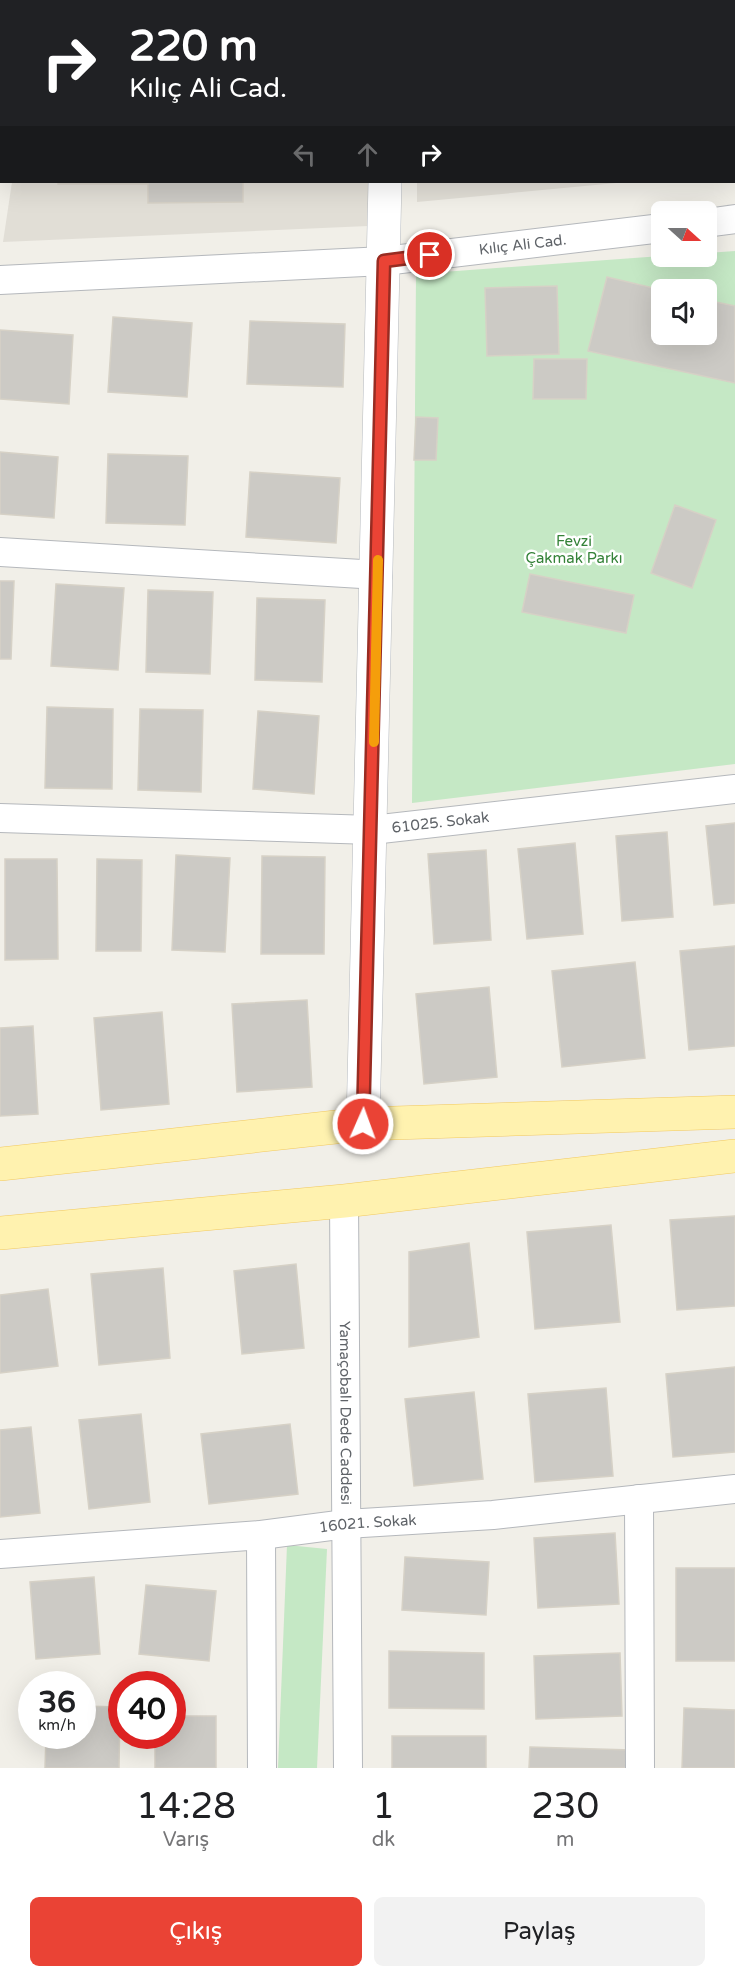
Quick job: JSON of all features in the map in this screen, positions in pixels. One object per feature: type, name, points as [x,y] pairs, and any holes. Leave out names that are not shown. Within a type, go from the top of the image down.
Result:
[{"type":"main road","points":[[0,1164],[363,1124],[735,1112]]},
{"type":"main road","points":[[0,1233],[344,1201],[735,1156]]},
{"type":"street","points":[[363,1124],[378,574],[385,183]]},
{"type":"street","points":[[717,221],[735,219]]},
{"type":"street","name":"Kılıç Ali Cad.","points":[[0,280],[384,261],[651,229]]},
{"type":"street","points":[[0,552],[378,574]]},
{"type":"street","name":"61025. Sokak","points":[[0,818],[372,830],[735,789]]},
{"type":"street","name":"Yamaçobalı Dede Caddesi","points":[[344,1201],[348,1768]]},
{"type":"street","name":"16021. Sokak","points":[[0,1554],[261,1535],[346,1524],[493,1515],[735,1489]]},
{"type":"street","points":[[639,1499],[640,1768]]},
{"type":"street","points":[[261,1535],[262,1768]]},
{"type":"shaded area","points":[[12,183],[368,183],[368,226],[3,242]]},
{"type":"shaded area","points":[[417,183],[616,183],[417,202]]},
{"type":"green space","name":"Fevzi Çakmak Parkı","points":[[735,251],[735,764],[412,803],[416,274],[651,257],[651,267],[717,267],[717,252]]},
{"type":"green space","points":[[287,1545],[327,1549],[317,1768],[278,1768]]},
{"type":"building","points":[[243,183],[243,202],[148,203],[148,184],[58,184]]},
{"type":"building","points":[[607,277],[651,287],[651,345],[717,345],[717,302],[735,306],[735,383],[588,351]]},
{"type":"building","points":[[557,286],[559,354],[487,356],[485,288]]},
{"type":"building","points":[[113,317],[192,323],[187,397],[108,392]]},
{"type":"building","points":[[250,321],[345,324],[343,387],[247,384]]},
{"type":"building","points":[[0,330],[73,335],[69,404],[0,399]]},
{"type":"building","points":[[534,359],[587,359],[586,399],[533,399]]},
{"type":"building","points":[[416,417],[438,418],[436,460],[414,460]]},
{"type":"building","points":[[0,452],[58,457],[54,518],[0,514]]},
{"type":"building","points":[[108,454],[188,456],[185,525],[106,523]]},
{"type":"building","points":[[250,472],[340,478],[336,543],[246,537]]},
{"type":"building","points":[[675,505],[716,520],[692,588],[651,573]]},
{"type":"building","points":[[530,574],[634,595],[626,633],[522,612]]},
{"type":"building","points":[[0,581],[14,581],[11,659],[0,659]]},
{"type":"building","points":[[56,584],[124,588],[118,670],[51,666]]},
{"type":"building","points":[[148,590],[213,592],[210,674],[146,672]]},
{"type":"building","points":[[257,598],[325,600],[322,682],[255,680]]},
{"type":"building","points":[[47,707],[113,709],[112,789],[45,788]]},
{"type":"building","points":[[140,709],[203,710],[201,792],[138,790]]},
{"type":"building","points":[[258,711],[319,716],[314,794],[253,789]]},
{"type":"building","points":[[735,823],[735,903],[714,905],[706,826]]},
{"type":"building","points":[[667,832],[673,917],[622,921],[616,836]]},
{"type":"building","points":[[575,843],[583,934],[527,939],[518,849]]},
{"type":"building","points":[[486,850],[491,940],[434,944],[428,854]]},
{"type":"building","points":[[176,855],[230,858],[225,952],[172,950]]},
{"type":"building","points":[[262,856],[325,857],[324,954],[261,954]]},
{"type":"building","points":[[5,859],[57,859],[58,959],[5,960]]},
{"type":"building","points":[[97,859],[142,860],[141,951],[96,951]]},
{"type":"building","points":[[735,946],[735,1046],[689,1050],[680,951]]},
{"type":"building","points":[[635,962],[645,1058],[562,1067],[552,971]]},
{"type":"building","points":[[489,987],[497,1077],[424,1084],[416,994]]},
{"type":"building","points":[[307,1000],[312,1087],[237,1092],[232,1004]]},
{"type":"building","points":[[162,1012],[169,1104],[101,1110],[94,1018]]},
{"type":"building","points":[[33,1026],[38,1114],[0,1116],[0,1028]]},
{"type":"building","points":[[735,1216],[735,1306],[677,1310],[670,1220]]},
{"type":"building","points":[[611,1225],[620,1322],[535,1329],[527,1232]]},
{"type":"building","points":[[469,1243],[479,1337],[409,1347],[409,1252]]},
{"type":"building","points":[[296,1264],[304,1348],[242,1354],[234,1271]]},
{"type":"building","points":[[163,1268],[170,1358],[99,1365],[91,1274]]},
{"type":"building","points":[[48,1289],[58,1366],[0,1373],[0,1295]]},
{"type":"building","points":[[735,1367],[735,1452],[673,1457],[666,1374]]},
{"type":"building","points":[[606,1388],[613,1476],[535,1482],[528,1394]]},
{"type":"building","points":[[474,1392],[483,1479],[414,1486],[405,1399]]},
{"type":"building","points":[[141,1414],[150,1502],[89,1509],[79,1420]]},
{"type":"building","points":[[290,1424],[298,1494],[209,1504],[201,1434]]},
{"type":"building","points":[[31,1427],[40,1513],[0,1517],[0,1430]]},
{"type":"building","points":[[615,1533],[619,1604],[538,1608],[534,1538]]},
{"type":"building","points":[[405,1557],[489,1562],[486,1615],[402,1610]]},
{"type":"building","points":[[676,1568],[735,1568],[735,1661],[676,1661]]},
{"type":"building","points":[[94,1577],[100,1654],[36,1659],[30,1582]]},
{"type":"building","points":[[146,1585],[216,1591],[209,1661],[139,1654]]},
{"type":"building","points":[[389,1651],[484,1653],[484,1709],[389,1708]]},
{"type":"building","points":[[620,1653],[622,1716],[536,1719],[534,1656]]},
{"type":"building","points":[[96,1706],[108,1707],[108,1749],[119,1749],[119,1768],[45,1768],[46,1749],[96,1749]]},
{"type":"building","points":[[684,1708],[735,1710],[735,1768],[682,1768]]},
{"type":"building","points":[[186,1716],[216,1716],[216,1768],[155,1768],[155,1749],[186,1749]]},
{"type":"building","points":[[392,1736],[486,1736],[486,1768],[392,1768]]},
{"type":"building","points":[[530,1747],[631,1750],[631,1768],[529,1768]]},
{"type":"slow traffic","points":[[374,742],[378,560]]},
{"type":"route","points":[[363,1124],[373,807],[384,261],[430,255]]}]
